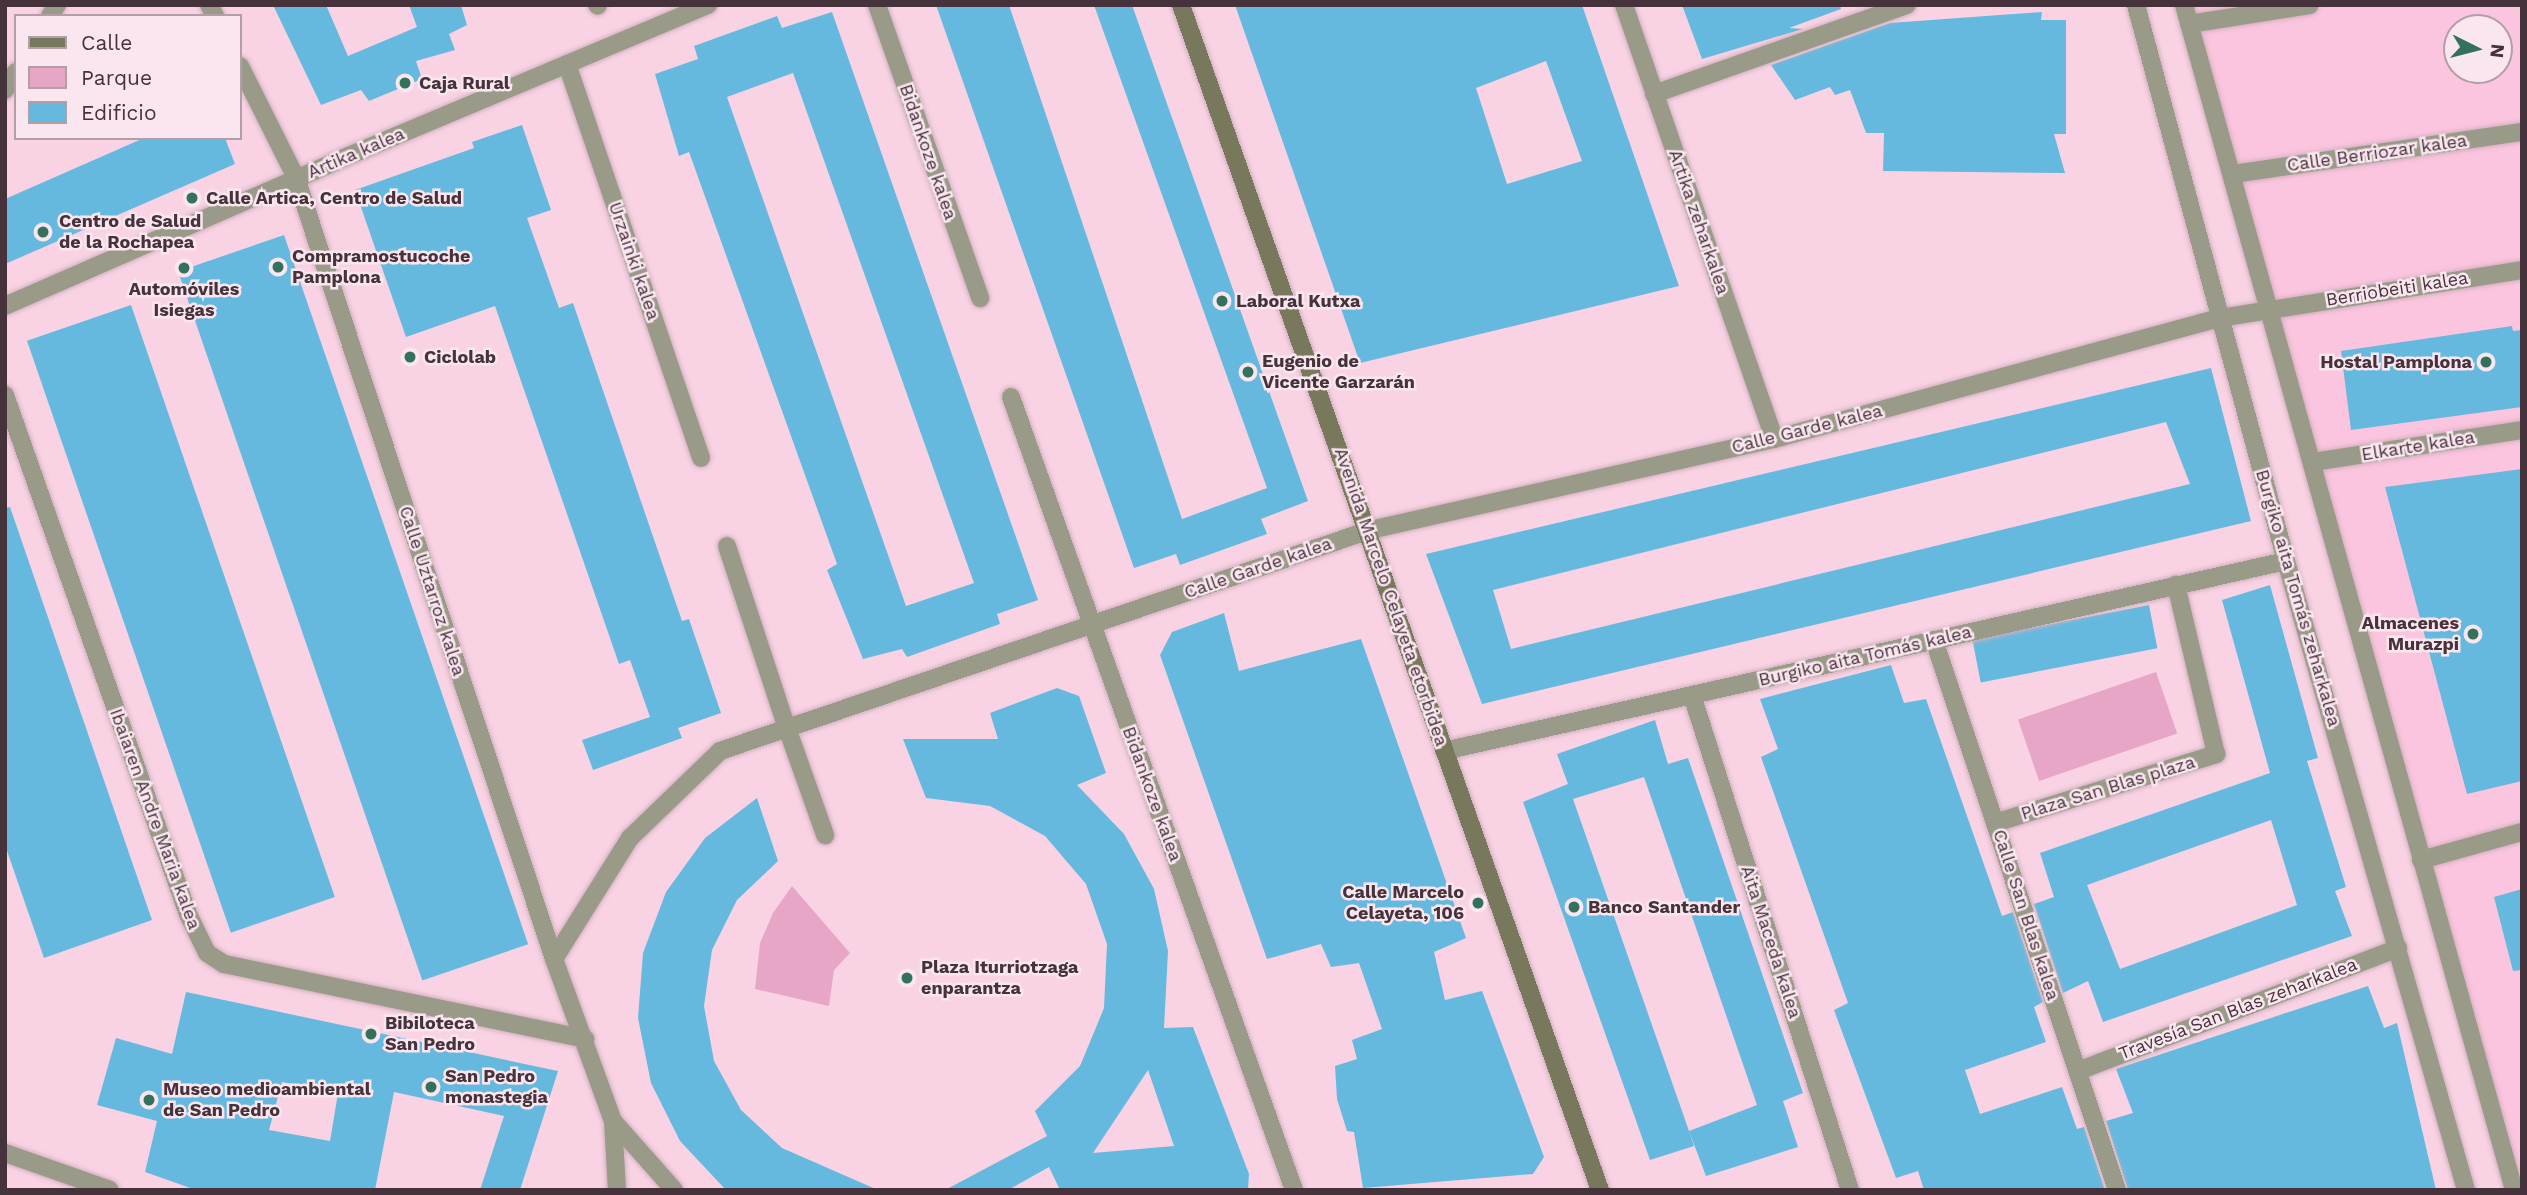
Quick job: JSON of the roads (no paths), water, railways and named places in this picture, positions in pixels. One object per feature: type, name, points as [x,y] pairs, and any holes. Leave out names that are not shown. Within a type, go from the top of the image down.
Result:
[{"type":"main road","name":"Avenida Marcelo Celayeta etorbidea","points":[[1181,5],[1370,530],[1444,751],[1600,1190]]},
{"type":"street","name":"Artika kalea","points":[[5,306],[296,178],[708,5]]},
{"type":"street","name":"Bidankoze kalea","points":[[877,5],[980,298]]},
{"type":"street","name":"Artika zeharkalea","points":[[1624,5],[1774,439]]},
{"type":"street","points":[[1654,94],[1907,5]]},
{"type":"street","name":"Burgiko aita Tomás zeharkalea","points":[[2136,5],[2286,561],[2466,1190]]},
{"type":"street","points":[[2184,5],[2272,308],[2421,860],[2514,1190]]},
{"type":"street","points":[[2189,24],[2310,5]]},
{"type":"street","name":"Urzainki kalea","points":[[567,64],[701,458]]},
{"type":"street","name":"Calle Uztarroz kalea","points":[[242,70],[296,178],[554,959],[613,1121],[617,1190]]},
{"type":"street","name":"Calle Berriozar kalea","points":[[2233,174],[2522,132]]},
{"type":"street","name":"Berriobeiti kalea","points":[[2272,308],[2522,270]]},
{"type":"street","name":"Calle Garde kalea","points":[[554,959],[630,838],[720,751],[1370,530],[1774,439],[2220,318],[2272,308]]},
{"type":"street","name":"Ibaiaren Andre Maria kalea","points":[[5,395],[183,901],[207,953],[224,964],[585,1039]]},
{"type":"street","name":"Bidankoze kalea","points":[[1011,397],[1294,1190]]},
{"type":"street","name":"Elkarte kalea","points":[[2313,462],[2522,430]]},
{"type":"street","points":[[727,546],[825,835]]},
{"type":"street","name":"Burgiko aita Tomás kalea","points":[[1444,751],[2286,561]]},
{"type":"street","name":"Plaza San Blas plaza","points":[[1995,823],[2216,754],[2176,585]]},
{"type":"street","name":"Calle San Blas kalea","points":[[1934,640],[2118,1190]]},
{"type":"street","name":"Aita Maceda kalea","points":[[1692,695],[1850,1190]]},
{"type":"street","points":[[2421,860],[2522,832]]},
{"type":"street","name":"Travesía San Blas zeharkalea","points":[[2078,1071],[2398,948]]},
{"type":"street","name":"Calle Uztarroz kalea","points":[[613,1121],[674,1190]]},
{"type":"street","points":[[5,1153],[110,1190]]},
{"type":"place","name":"Caja Rural","points":[[405,83]]},
{"type":"place","name":"Calle Artica, Centro de Salud","points":[[192,198]]},
{"type":"place","name":"Centro de Salud de la Rochapea","points":[[43,232]]},
{"type":"place","name":"Compramostucoche Pamplona","points":[[278,267]]},
{"type":"place","name":"Automóviles Isiegas","points":[[184,268]]},
{"type":"place","name":"Laboral Kutxa","points":[[1222,301]]},
{"type":"place","name":"Ciclolab","points":[[410,357]]},
{"type":"place","name":"Hostal Pamplona","points":[[2486,362]]},
{"type":"place","name":"Eugenio de Vicente Garzarán","points":[[1248,372]]},
{"type":"place","name":"Almacenes Murazpi","points":[[2473,634]]},
{"type":"place","name":"Calle Marcelo Celayeta, 106","points":[[1478,903]]},
{"type":"place","name":"Banco Santander","points":[[1574,907]]},
{"type":"place","name":"Plaza Iturriotzaga enparantza","points":[[907,978]]},
{"type":"place","name":"Bibiloteca San Pedro","points":[[371,1034]]},
{"type":"place","name":"San Pedro monastegia","points":[[431,1087]]},
{"type":"place","name":"Museo medioambiental de San Pedro","points":[[149,1100]]}]
